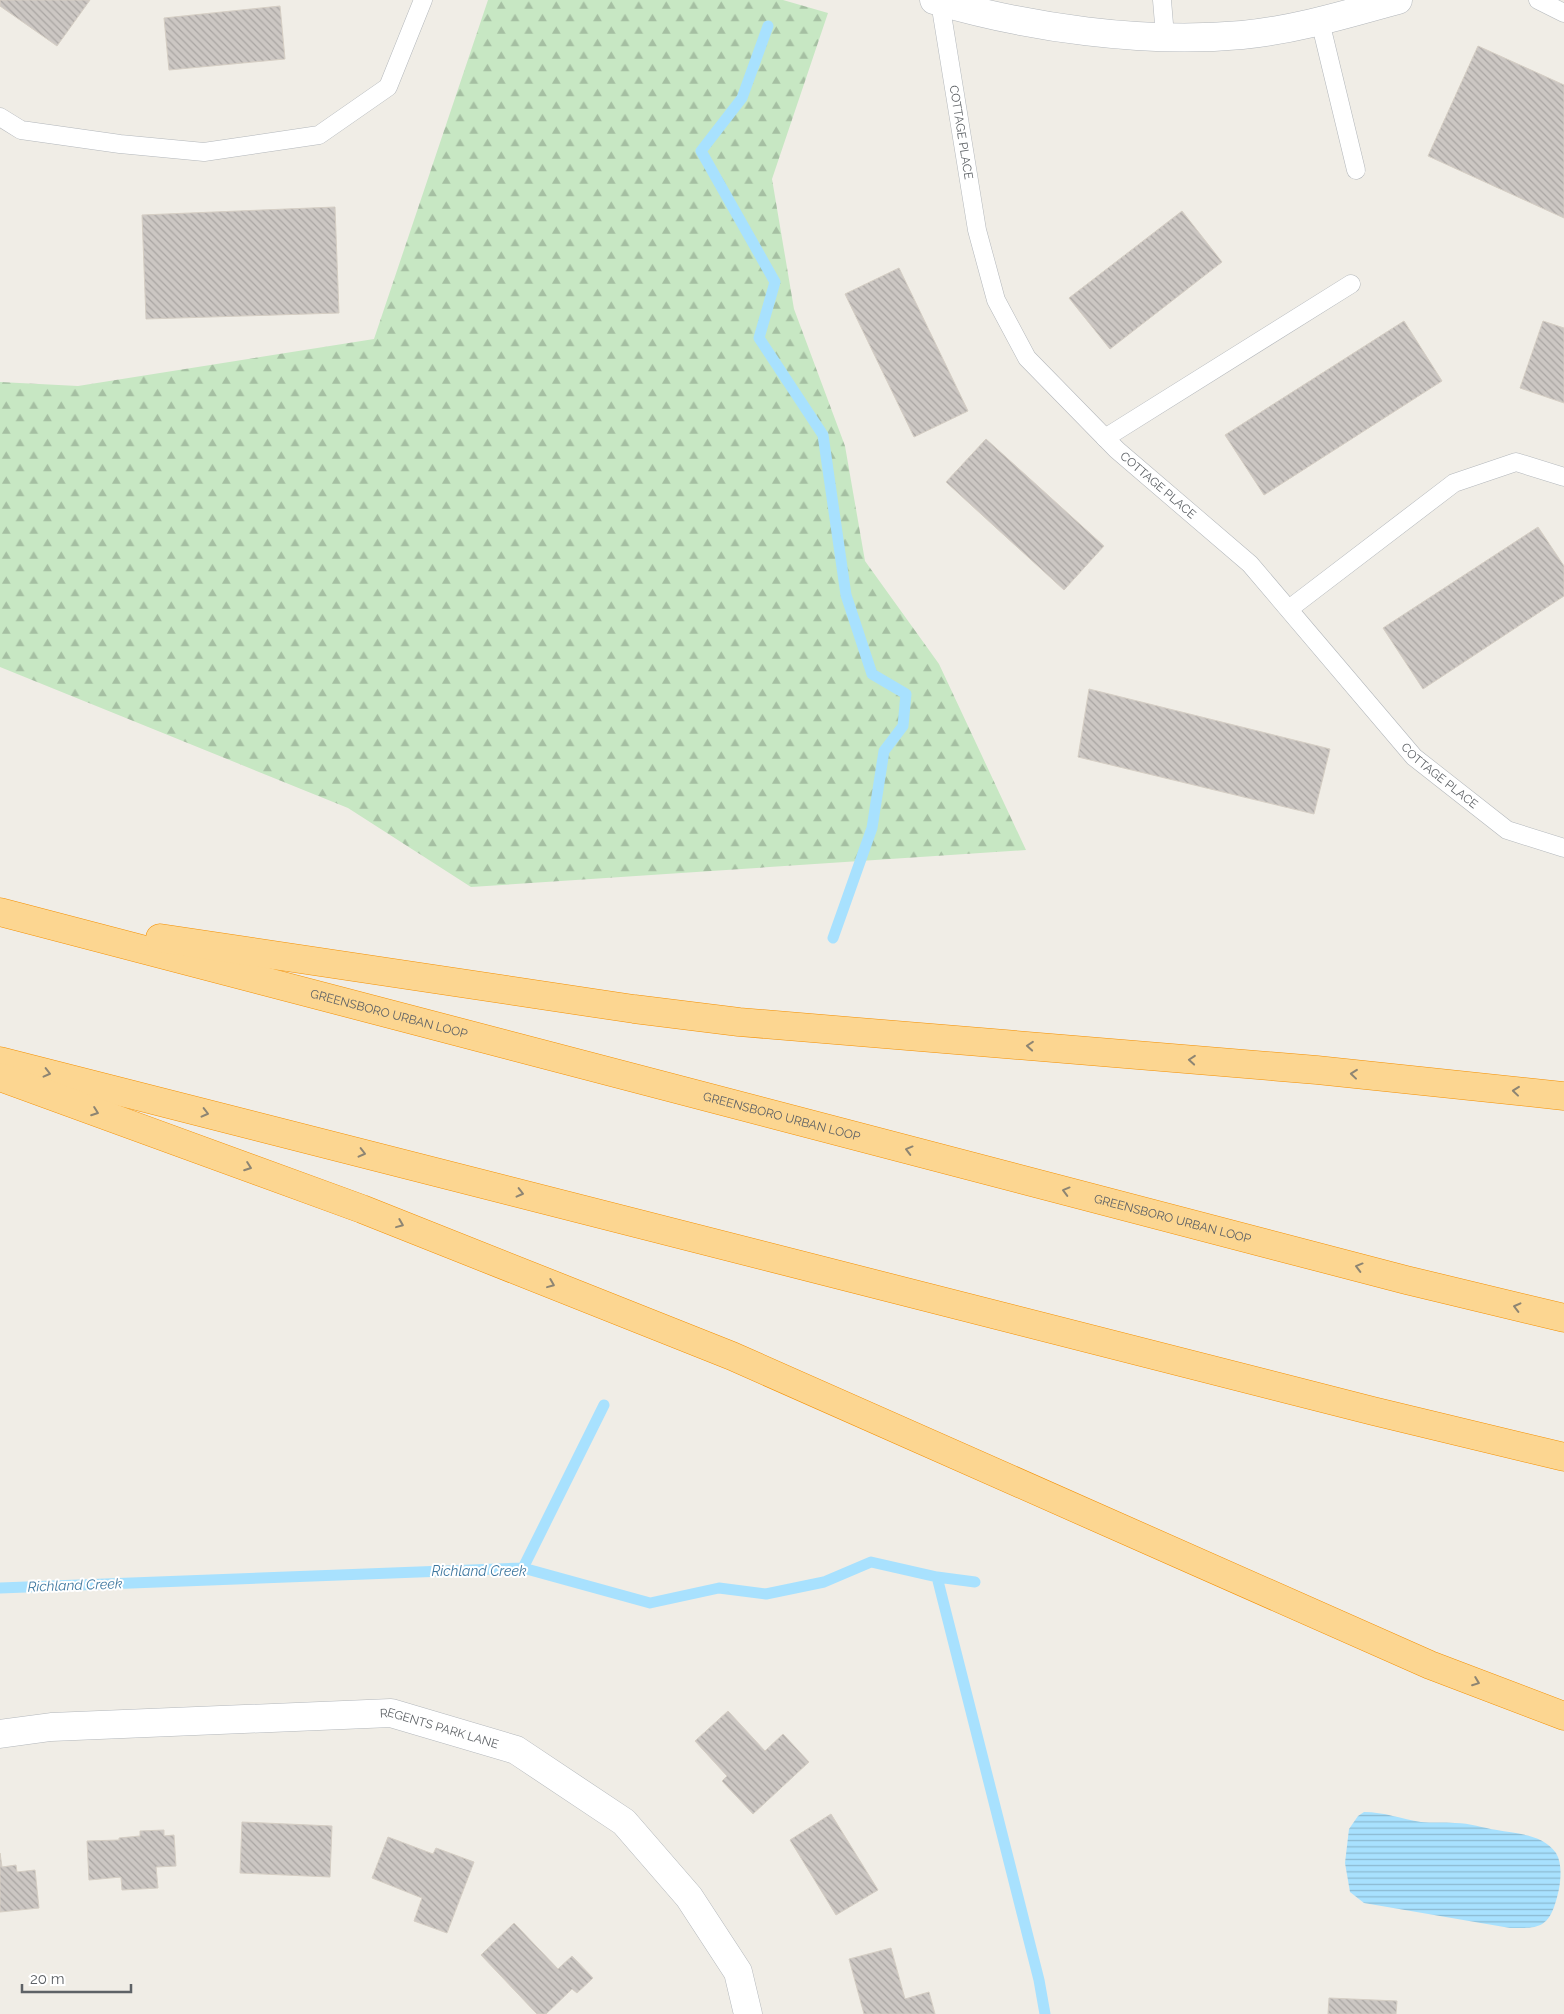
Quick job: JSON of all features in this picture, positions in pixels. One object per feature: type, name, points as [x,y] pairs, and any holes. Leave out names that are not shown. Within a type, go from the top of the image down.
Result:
[{"type":"highway","points":[[10,914],[634,1009],[739,1022],[1317,1070],[1564,1096]]},
{"type":"highway","name":"GREENSBORO URBAN LOOP","points":[[10,914],[1396,1277],[1564,1318]]},
{"type":"highway","points":[[0,1061],[1373,1411],[1564,1457]]},
{"type":"highway","points":[[0,1077],[362,1209],[732,1356],[1430,1665],[1564,1716]]},
{"type":"street","name":"COTTAGE PLACE","points":[[937,1],[1020,20],[1102,33],[1165,36],[1243,34],[1320,21],[1398,0]]},
{"type":"street","name":"REGENTS PARK LANE","points":[[0,1734],[51,1727],[392,1713],[516,1750],[624,1822],[690,1897],[738,1972],[748,2014]]},
{"type":"lane","points":[[0,117],[21,130],[120,144],[204,152],[319,135],[388,87],[423,0]]},
{"type":"lane","points":[[1162,0],[1165,36]]},
{"type":"lane","points":[[1538,0],[1564,13]]},
{"type":"lane","name":"COTTAGE PLACE","points":[[937,1],[977,230],[996,300],[1027,358],[1105,438],[1250,564],[1414,757],[1507,830],[1564,848]]},
{"type":"lane","points":[[1320,21],[1356,170]]},
{"type":"lane","points":[[1105,438],[1351,284]]},
{"type":"lane","points":[[1289,609],[1454,483],[1516,462],[1564,477]]},
{"type":"green space","points":[[488,0],[783,0],[828,13],[772,179],[794,309],[845,446],[865,561],[939,664],[1026,850],[471,887],[348,808],[0,667],[0,382],[78,386],[374,339]]},
{"type":"water","points":[[1364,1812],[1386,1814],[1421,1822],[1461,1823],[1537,1838],[1551,1847],[1556,1853],[1560,1864],[1560,1885],[1552,1912],[1544,1923],[1538,1926],[1510,1928],[1364,1903],[1350,1892],[1345,1863],[1349,1829],[1358,1816]]},
{"type":"building","points":[[0,0],[90,0],[57,46],[0,6]]},
{"type":"building","points":[[280,6],[285,59],[169,70],[164,18]]},
{"type":"building","points":[[1478,46],[1564,85],[1564,218],[1428,156]]},
{"type":"building","points":[[335,207],[339,313],[146,319],[142,215]]},
{"type":"building","points":[[1182,211],[1222,262],[1110,349],[1069,298]]},
{"type":"building","points":[[899,268],[968,411],[914,437],[845,294]]},
{"type":"building","points":[[1404,321],[1442,381],[1264,495],[1225,435]]},
{"type":"building","points":[[1543,321],[1564,328],[1564,403],[1520,388]]},
{"type":"building","points":[[986,439],[1104,546],[1064,590],[946,482]]},
{"type":"building","points":[[1538,527],[1564,566],[1564,596],[1423,689],[1383,628]]},
{"type":"building","points":[[1089,689],[1330,749],[1314,814],[1078,757]]},
{"type":"building","points":[[728,1711],[765,1751],[783,1734],[809,1762],[753,1814],[722,1781],[727,1776],[695,1741]]},
{"type":"building","points":[[831,1814],[878,1890],[836,1915],[790,1840]]},
{"type":"building","points":[[242,1822],[332,1826],[330,1877],[240,1873]]},
{"type":"building","points":[[164,1830],[164,1836],[174,1835],[176,1866],[156,1867],[158,1888],[122,1890],[121,1877],[89,1880],[87,1841],[119,1840],[119,1838],[140,1836],[140,1831]]},
{"type":"building","points":[[388,1837],[433,1854],[436,1848],[474,1862],[447,1933],[414,1921],[422,1898],[372,1878]]},
{"type":"building","points":[[0,1853],[2,1867],[16,1865],[17,1872],[35,1870],[39,1908],[0,1912]]},
{"type":"building","points":[[514,1923],[558,1969],[572,1956],[593,1978],[577,1993],[572,1989],[546,2014],[537,2014],[481,1955]]},
{"type":"building","points":[[891,1948],[905,1999],[929,1992],[935,2014],[864,2014],[849,1959]]},
{"type":"building","points":[[1329,1998],[1397,2001],[1396,2014],[1328,2014]]},
{"type":"waterway","points":[[768,26],[742,98],[701,151],[775,282],[759,338],[823,435],[846,595],[872,674],[906,694],[903,726],[884,751],[872,828],[833,938]]},
{"type":"waterway","points":[[523,1568],[604,1405]]},
{"type":"waterway","name":"Richland Creek","points":[[0,1588],[523,1568],[650,1603],[719,1588],[766,1594],[824,1582],[871,1562],[937,1577],[975,1582]]},
{"type":"waterway","points":[[937,1577],[1039,1980],[1045,2014]]}]
